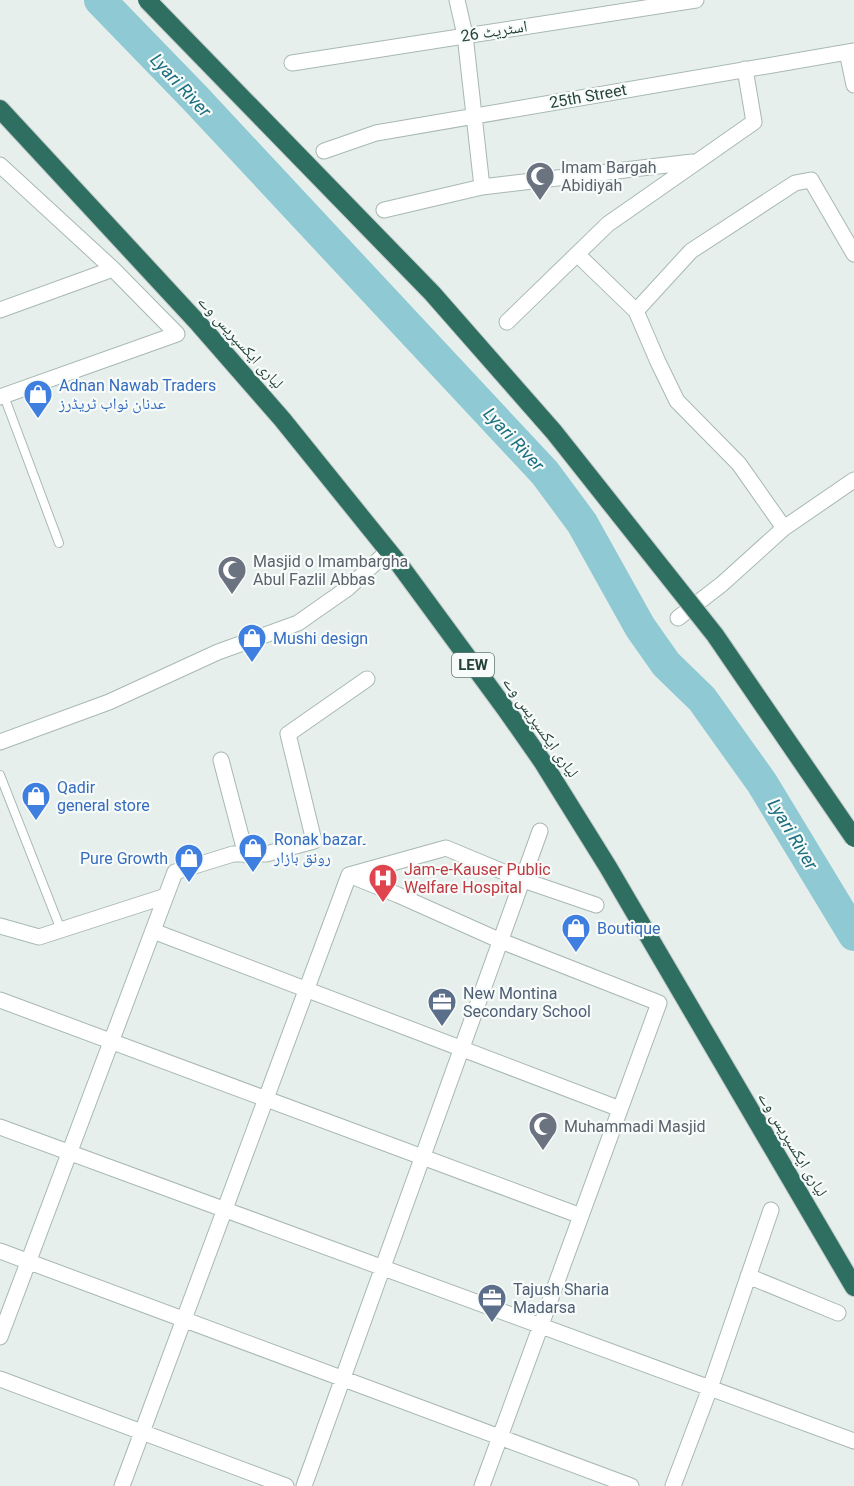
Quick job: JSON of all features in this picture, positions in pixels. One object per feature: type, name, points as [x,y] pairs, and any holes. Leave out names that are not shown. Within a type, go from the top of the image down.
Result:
[{"type":"highway","points":[[147,0],[432,293],[554,432],[715,635],[854,838]]},
{"type":"highway","name":"لیاری ایکسپریس وے","points":[[0,109],[113,230],[296,435],[388,551],[542,761],[686,999],[854,1287]]},
{"type":"street","points":[[458,0],[465,35],[482,187]]},
{"type":"street","name":"اسٹریٹ 26","points":[[292,63],[696,0]]},
{"type":"street","points":[[851,51],[854,85]]},
{"type":"street","name":"25th Street","points":[[324,151],[376,133],[851,51]]},
{"type":"street","points":[[507,322],[608,224],[754,122],[745,69]]},
{"type":"street","points":[[384,210],[482,187],[696,162]]},
{"type":"street","points":[[0,166],[113,268],[177,334],[2,396]]},
{"type":"street","points":[[636,311],[691,250],[795,183],[811,180],[854,254]]},
{"type":"street","points":[[577,254],[636,311],[657,362],[677,401],[739,464],[784,528]]},
{"type":"street","points":[[0,310],[113,268]]},
{"type":"street","points":[[678,618],[722,584],[784,528],[854,480]]},
{"type":"street","points":[[0,742],[109,702],[218,652],[298,623],[348,588],[388,551]]},
{"type":"street","points":[[0,1337],[176,872],[233,854],[266,854],[314,841],[288,734],[367,679]]},
{"type":"street","points":[[221,760],[246,855]]},
{"type":"street","points":[[303,1486],[540,831]]},
{"type":"street","points":[[348,875],[446,848],[523,880],[596,905]]},
{"type":"street","points":[[348,875],[501,941],[659,1003],[482,1486]]},
{"type":"street","points":[[122,1486],[348,875]]},
{"type":"street","points":[[0,926],[39,937],[166,896]]},
{"type":"street","points":[[153,931],[620,1109]]},
{"type":"street","points":[[0,1000],[581,1216]]},
{"type":"street","points":[[0,1126],[854,1441]]},
{"type":"street","points":[[673,1486],[710,1388],[771,1210]]},
{"type":"street","points":[[0,1251],[631,1486]]},
{"type":"street","points":[[748,1276],[838,1313]]},
{"type":"street","points":[[0,1379],[286,1486]]},
{"type":"lane","points":[[2,396],[59,543]]},
{"type":"lane","points":[[0,775],[61,930]]},
{"type":"waterway","name":"Lyari River","points":[[100,0],[194,97],[545,473],[582,523],[640,627],[666,664],[702,699],[762,783],[854,935]]},
{"type":"place","name":"Imam Bargah Abidiyah","points":[[540,202]]},
{"type":"place","name":"Adnan Nawab Traders عدنان نواب ٹریڈرز","points":[[38,420]]},
{"type":"place","name":"Masjid o Imambargha Abul Fazlil Abbas","points":[[232,596]]},
{"type":"place","name":"Mushi design","points":[[252,664]]},
{"type":"place","name":"Qadir general store","points":[[36,822]]},
{"type":"place","name":"Ronak bazar۔ رونق بازار","points":[[253,874]]},
{"type":"place","name":"Pure Growth","points":[[189,884]]},
{"type":"place","name":"Jam-e-Kauser Public Welfare Hospital","points":[[383,904]]},
{"type":"place","name":"Boutique","points":[[576,954]]},
{"type":"place","name":"New Montina Secondary School","points":[[442,1028]]},
{"type":"place","name":"Muhammadi Masjid","points":[[543,1152]]},
{"type":"place","name":"Tajush Sharia Madarsa","points":[[492,1324]]}]
